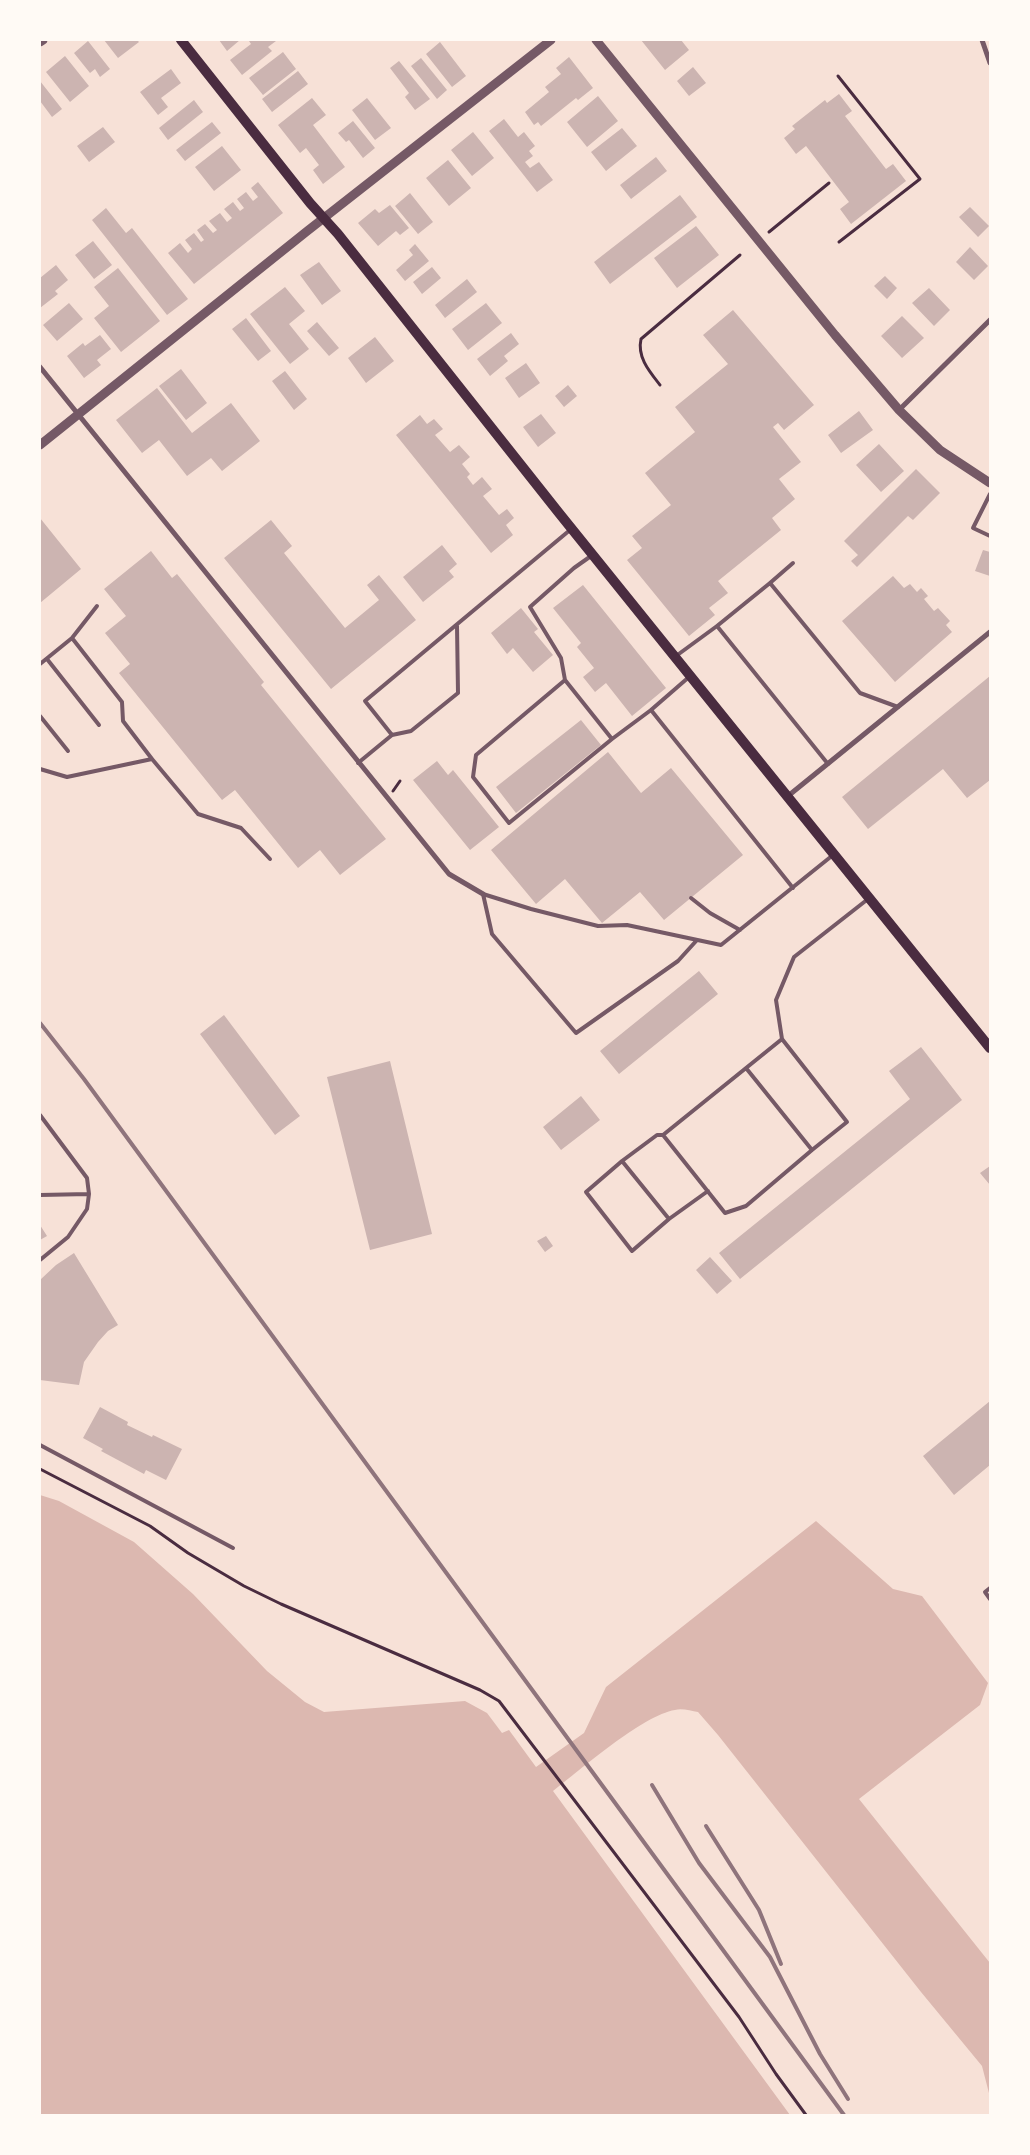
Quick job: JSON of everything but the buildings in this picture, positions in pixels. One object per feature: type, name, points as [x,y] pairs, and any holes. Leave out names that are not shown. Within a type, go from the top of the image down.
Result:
[{"type":"main road","points":[[181,40],[990,1048]]},
{"type":"street","points":[[40,445],[551,40]]},
{"type":"street","points":[[596,40],[834,335],[899,410],[940,450],[990,484]]},
{"type":"street","points":[[982,40],[990,62]]},
{"type":"street","points":[[899,410],[990,320]]},
{"type":"street","points":[[40,367],[449,874],[483,894]]},
{"type":"street","points":[[788,796],[990,632]]},
{"type":"lane","points":[[990,494],[973,528],[990,536]]},
{"type":"lane","points":[[392,735],[365,701],[572,529]]},
{"type":"lane","points":[[593,554],[574,568],[530,607],[561,658],[565,680],[612,739]]},
{"type":"lane","points":[[675,656],[717,626],[793,563]]},
{"type":"lane","points":[[770,583],[860,693],[898,706]]},
{"type":"lane","points":[[40,664],[72,638],[96,606]]},
{"type":"lane","points":[[358,763],[392,735],[411,731],[458,693],[457,626]]},
{"type":"lane","points":[[717,626],[828,764]]},
{"type":"lane","points":[[72,638],[122,702],[123,721],[198,814],[241,828],[270,859]]},
{"type":"lane","points":[[46,659],[98,725]]},
{"type":"lane","points":[[565,680],[476,755],[473,777],[509,823],[612,739],[651,710],[691,675]]},
{"type":"lane","points":[[651,710],[793,888]]},
{"type":"lane","points":[[40,716],[68,751]]},
{"type":"lane","points":[[40,768],[67,777],[152,759]]},
{"type":"lane","points":[[483,894],[530,909],[598,926],[627,925],[721,945],[835,854]]},
{"type":"lane","points":[[483,894],[492,934],[576,1033],[678,961],[697,940]]},
{"type":"lane","points":[[691,898],[710,913],[740,930]]},
{"type":"lane","points":[[664,1135],[725,1214],[746,1206],[847,1122],[782,1039],[776,1000],[794,957],[870,898]]},
{"type":"lane","points":[[708,1191],[669,1219],[632,1251],[586,1192],[622,1161],[657,1135],[664,1135],[782,1039]]},
{"type":"lane","points":[[746,1068],[812,1150]]},
{"type":"lane","points":[[40,1115],[87,1178],[89,1194],[87,1209],[68,1237],[40,1260]]},
{"type":"lane","points":[[622,1161],[669,1219]]},
{"type":"lane","points":[[40,1195],[89,1194]]},
{"type":"lane","points":[[40,1445],[233,1548]]},
{"type":"lane","points":[[990,1588],[984,1592],[990,1599]]},
{"type":"path","points":[[838,76],[920,179],[839,242]]},
{"type":"path","points":[[769,232],[829,183]]},
{"type":"path","points":[[660,385],[647,369],[638,350],[640,339],[740,255]]},
{"type":"path","points":[[40,1469],[150,1526],[188,1553],[266,1597],[480,1690],[499,1701],[739,2017],[776,2074],[806,2115]]},
{"type":"shaded area","points":[[40,1495],[59,1501],[134,1542],[193,1594],[267,1671],[305,1702],[324,1712],[465,1701],[487,1713],[502,1733],[509,1730],[536,1767],[584,1733],[606,1687],[816,1521],[893,1589],[922,1596],[988,1683],[980,1705],[859,1799],[990,1963],[990,2097],[982,2066],[921,1992],[718,1735],[698,1712],[681,1709],[662,1714],[629,1732],[553,1791],[790,2115],[40,2115]]},
{"type":"railway","points":[[40,1023],[84,1079],[844,2115]]},
{"type":"railway","points":[[652,1785],[699,1863],[770,1957],[820,2054],[848,2099]]},
{"type":"railway","points":[[706,1826],[759,1910],[781,1964]]}]
